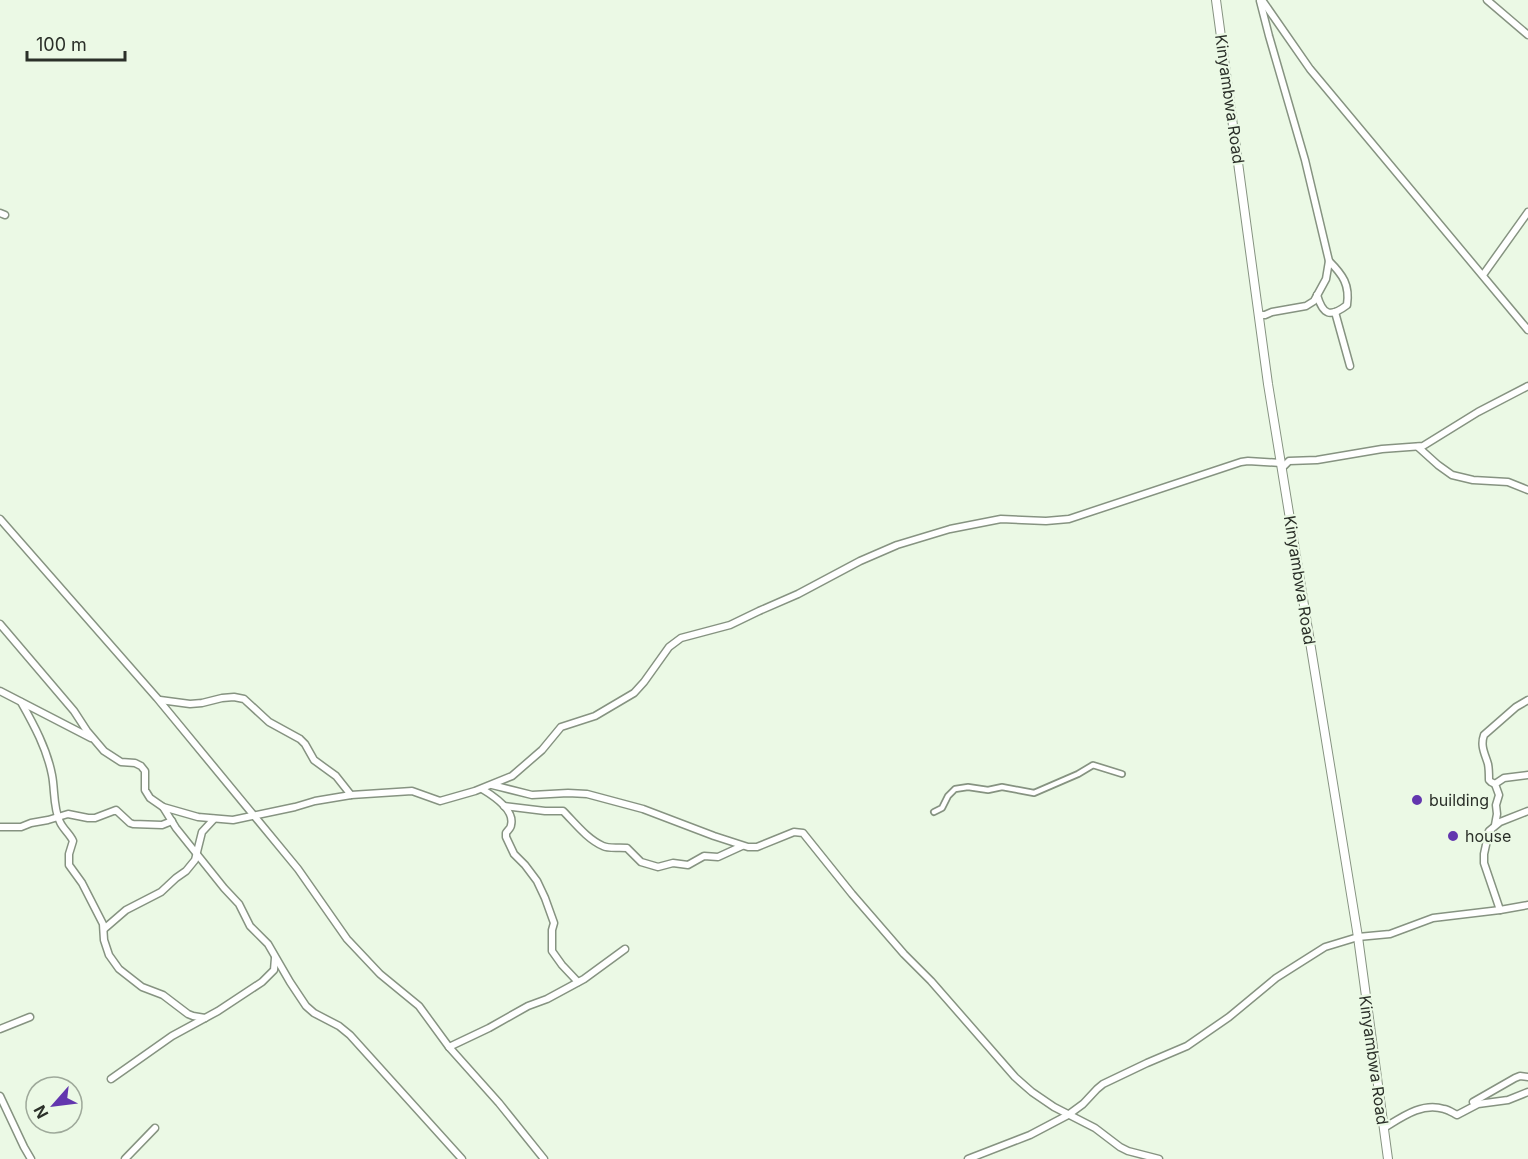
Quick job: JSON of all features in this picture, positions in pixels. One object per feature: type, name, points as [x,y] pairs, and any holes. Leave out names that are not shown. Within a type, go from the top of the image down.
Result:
[{"type":"street","name":"Kinyambwa Road","points":[[1216,0],[1281,465],[1358,937],[1388,1159]]},
{"type":"street","points":[[1259,315],[1306,306],[1314,301],[1326,279],[1329,261],[1305,160],[1269,36],[1261,0]]},
{"type":"street","points":[[1261,0],[1310,69],[1528,330]]},
{"type":"street","points":[[1487,0],[1528,35]]},
{"type":"street","points":[[1483,275],[1528,212]]},
{"type":"street","points":[[1317,295],[1320,308],[1332,314],[1347,305],[1349,294],[1346,285],[1340,272],[1329,261]]},
{"type":"street","points":[[1335,312],[1350,366]]},
{"type":"street","points":[[0,624],[74,711],[104,751],[121,762],[141,766],[145,771],[145,790],[150,798],[163,807],[198,817],[232,820],[351,795],[412,791],[440,801],[482,789],[512,776],[542,750],[561,727],[595,716],[634,693],[669,647],[681,638],[730,625],[897,545],[950,529],[1001,519],[1046,521],[1069,519],[1241,462],[1281,465],[1289,461],[1317,460],[1382,449],[1418,447],[1429,443],[1478,412],[1528,386]]},
{"type":"street","points":[[1418,447],[1452,475],[1473,480],[1508,482],[1528,490]]},
{"type":"street","points":[[0,519],[157,698],[298,869],[347,939],[380,974],[419,1006],[449,1047],[499,1103],[544,1159]]},
{"type":"street","points":[[0,691],[94,740]]},
{"type":"street","points":[[157,698],[162,702],[190,704],[222,698],[244,699],[269,722],[300,739],[314,760],[336,776],[351,795]]},
{"type":"street","points":[[1495,826],[1499,795],[1495,784],[1490,780],[1482,740],[1484,735],[1516,707],[1528,700]]},
{"type":"street","points":[[21,702],[37,731],[49,764],[58,818],[73,841],[69,854],[69,865],[82,883],[104,924],[104,940],[109,955],[134,982],[147,990],[163,995],[188,1014],[205,1018]]},
{"type":"street","points":[[934,812],[942,808],[948,796],[955,789],[968,787],[988,790],[1002,787],[1034,793],[1093,765],[1122,774]]},
{"type":"street","points":[[1495,784],[1504,778],[1528,775]]},
{"type":"street","points":[[491,785],[532,795],[587,794],[643,809],[743,845],[757,847],[794,832],[803,833],[904,954],[931,981],[1015,1077],[1032,1092],[1068,1115],[1095,1128],[1120,1147],[1159,1159]]},
{"type":"street","points":[[482,789],[504,806],[509,813],[512,825],[506,833],[508,841],[514,854],[537,881],[553,918],[552,951],[578,982]]},
{"type":"street","points":[[504,806],[563,811],[586,834],[605,848],[627,848],[641,862],[654,867],[673,864],[688,865],[704,856],[718,857],[743,845]]},
{"type":"street","points":[[163,807],[197,854],[239,904],[250,926],[268,944],[306,1006],[314,1013],[339,1026],[355,1039],[462,1159]]},
{"type":"street","points":[[0,827],[21,827],[71,814],[95,818],[116,810],[133,824],[162,825],[172,821]]},
{"type":"street","points":[[1500,910],[1484,863],[1489,831],[1500,822],[1528,811]]},
{"type":"street","points":[[104,929],[126,909],[165,888],[193,864],[202,832],[214,819]]},
{"type":"street","points":[[968,1159],[1030,1135],[1068,1115],[1103,1084],[1187,1046],[1229,1017],[1276,978],[1325,947],[1358,937],[1390,934],[1433,918],[1528,905]]},
{"type":"street","points":[[449,1047],[578,982],[625,950]]},
{"type":"street","points":[[111,1079],[172,1036],[205,1018],[270,975],[274,970],[276,957]]},
{"type":"street","points":[[0,1029],[30,1017]]},
{"type":"street","points":[[1473,1102],[1515,1078],[1528,1077]]},
{"type":"street","points":[[1384,1128],[1422,1108],[1443,1108],[1457,1115],[1478,1104],[1508,1100],[1528,1092]]},
{"type":"street","points":[[0,1096],[31,1159]]},
{"type":"street","points":[[125,1159],[155,1128]]},
{"type":"place","name":"building","points":[[1417,800]]},
{"type":"place","name":"house","points":[[1453,836]]}]
